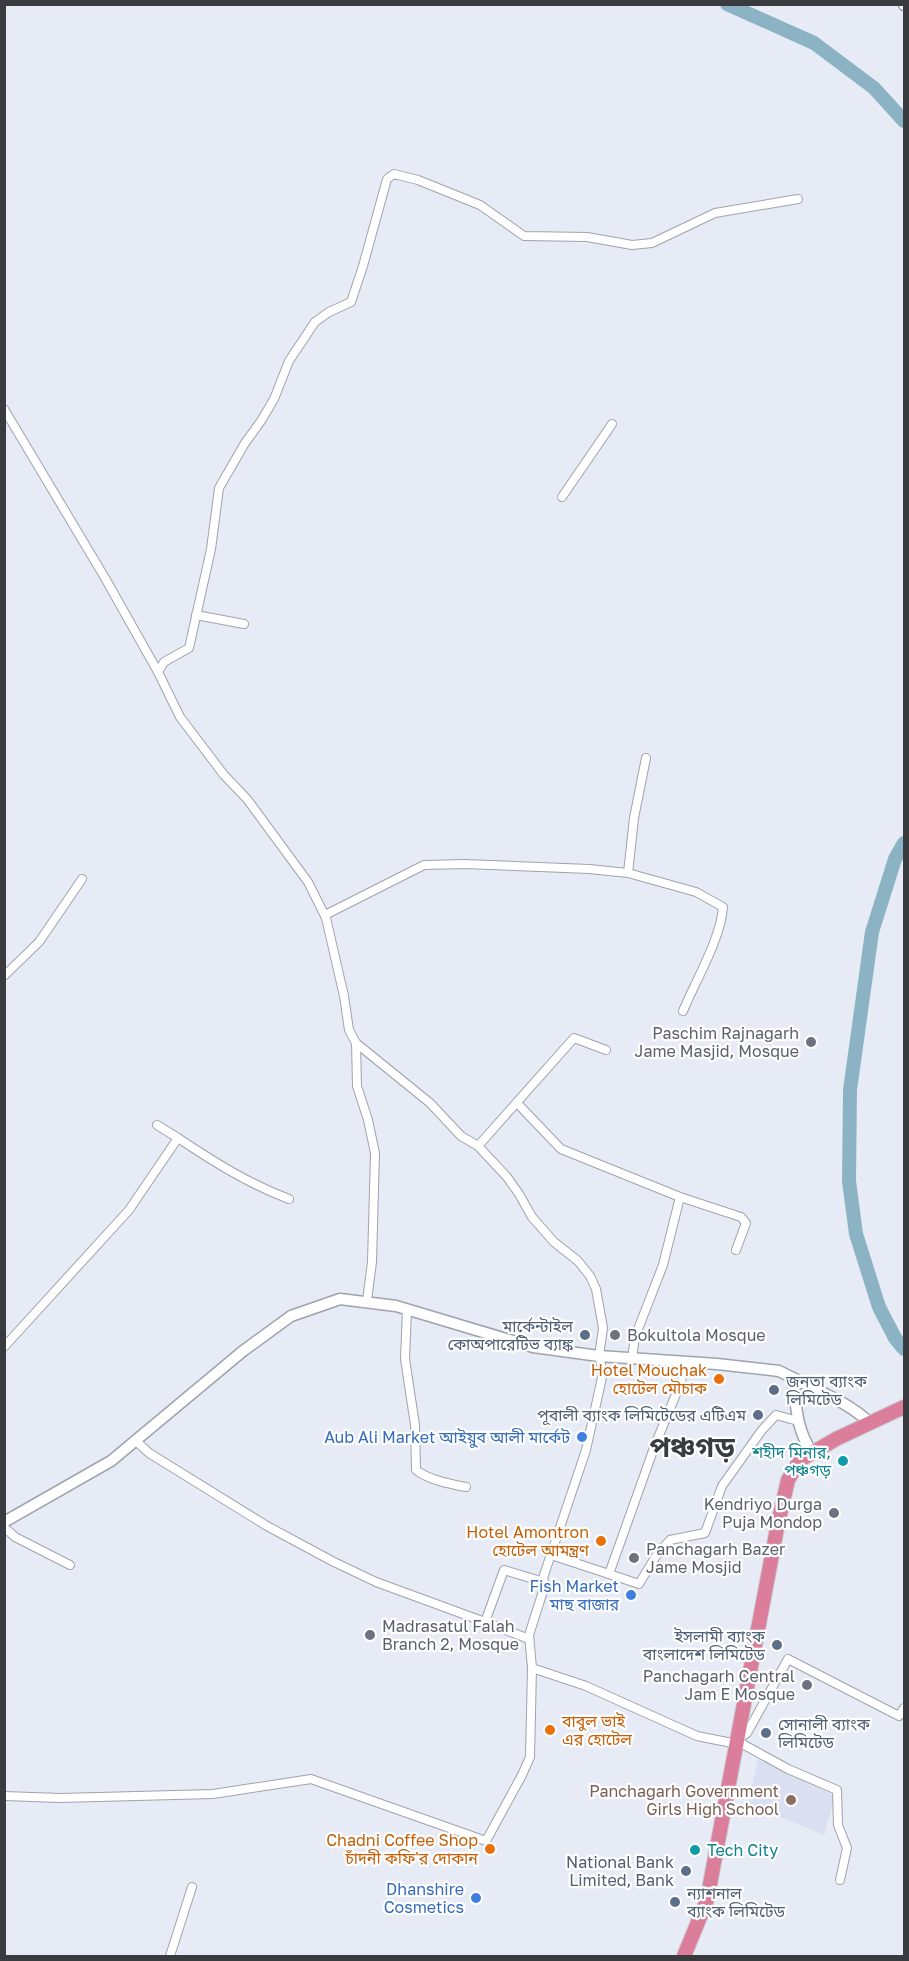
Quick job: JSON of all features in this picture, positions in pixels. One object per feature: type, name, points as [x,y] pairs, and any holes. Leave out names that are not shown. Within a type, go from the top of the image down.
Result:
[{"type":"highway","points":[[684,1956],[707,1900],[788,1480],[800,1460],[812,1452],[904,1407]]},
{"type":"street","points":[[158,672],[164,662],[189,648],[211,549],[219,488],[244,443],[274,399],[289,361],[315,322],[329,312],[351,302],[387,179],[394,174],[418,180],[480,205],[524,236],[587,237],[632,245],[652,243],[715,213],[798,199]]},
{"type":"street","points":[[4,409],[105,578],[158,672],[180,717],[277,838],[308,882],[325,915],[344,996],[349,1030],[356,1042],[430,1103],[461,1136],[478,1146],[507,1177],[532,1217],[554,1242],[578,1261],[590,1276],[596,1289],[603,1328],[599,1356],[603,1373],[586,1450],[543,1578],[545,1585],[529,1639],[532,1668],[530,1757],[486,1841],[311,1779],[213,1794],[60,1798],[4,1796]]},
{"type":"street","points":[[562,497],[612,424]]},
{"type":"street","points":[[196,615],[244,624]]},
{"type":"street","points":[[628,873],[637,795],[646,758]]},
{"type":"street","points":[[325,915],[424,866],[464,864],[589,869],[628,873],[696,892],[723,907],[723,917],[716,938],[683,1011]]},
{"type":"street","points":[[4,976],[39,942],[82,879]]},
{"type":"street","points":[[478,1146],[574,1038],[606,1050]]},
{"type":"street","points":[[356,1042],[357,1086],[368,1120],[375,1153],[373,1251],[367,1301]]},
{"type":"street","points":[[517,1103],[561,1149],[680,1197],[741,1217],[746,1223],[736,1250]]},
{"type":"street","points":[[157,1125],[235,1174],[262,1189],[289,1199]]},
{"type":"street","points":[[4,1347],[129,1210],[178,1138]]},
{"type":"street","points":[[632,1358],[635,1337],[663,1265],[680,1197]]},
{"type":"street","points":[[4,1522],[111,1461],[243,1351],[291,1316],[340,1299],[367,1301],[407,1309],[533,1347],[599,1356],[778,1371],[840,1400],[858,1411],[870,1423]]},
{"type":"street","points":[[407,1309],[405,1359],[415,1425],[416,1470],[421,1474],[466,1487]]},
{"type":"street","points":[[609,1574],[662,1426],[681,1382],[685,1362]]},
{"type":"street","points":[[794,1378],[798,1421],[803,1440],[812,1452]]},
{"type":"street","points":[[551,1555],[639,1584],[656,1556],[670,1540],[705,1533],[722,1486],[762,1430],[776,1415],[798,1421]]},
{"type":"street","points":[[136,1441],[149,1453],[267,1526],[334,1562],[376,1582],[529,1639]]},
{"type":"street","points":[[4,1527],[15,1537],[70,1565]]},
{"type":"street","points":[[485,1622],[504,1570],[544,1582]]},
{"type":"street","points":[[532,1668],[586,1686],[697,1736],[732,1743],[747,1733],[788,1659],[899,1716],[904,1708]]},
{"type":"street","points":[[737,1741],[788,1769],[837,1790],[838,1825],[848,1848],[840,1880]]},
{"type":"street","points":[[170,1956],[192,1887]]},
{"type":"shaded area","name":"Panchagarh Government Girls High School","points":[[758,1759],[835,1796],[824,1835],[748,1804]]},
{"type":"waterway","points":[[727,4],[814,43],[874,88],[904,121]]},
{"type":"waterway","points":[[904,843],[895,859],[872,932],[850,1090],[849,1181],[856,1234],[879,1307],[895,1338],[904,1349]]},
{"type":"place","name":"Paschim Rajnagarh Jame Masjid, Mosque","points":[[811,1042]]},
{"type":"place","name":"মার্কেন্টাইল কোঅপারেটিভ ব্যাঙ্ক","points":[[585,1335]]},
{"type":"place","name":"Bokultola Mosque","points":[[615,1335]]},
{"type":"place","name":"Hotel Mouchak হোটেল মৌচাক","points":[[719,1379]]},
{"type":"place","name":"জনতা ব্যাংক লিমিটেড","points":[[774,1390]]},
{"type":"place","name":"পূবালী ব্যাংক লিমিটেডের এটিএম","points":[[758,1415]]},
{"type":"place","name":"Aub Ali Market আইয়ুব আলী মার্কেট","points":[[582,1437]]},
{"type":"place","name":"শহীদ মিনার, পঞ্চগড়","points":[[843,1461]]},
{"type":"place","name":"Kendriyo Durga Puja Mondop","points":[[834,1513]]},
{"type":"place","name":"Hotel Amontron হোটেল আমন্ত্রণ","points":[[601,1541]]},
{"type":"place","name":"Panchagarh Bazer Jame Mosjid","points":[[634,1558]]},
{"type":"place","name":"Fish Market মাছ বাজার","points":[[631,1595]]},
{"type":"place","name":"Madrasatul Falah Branch 2, Mosque","points":[[370,1635]]},
{"type":"place","name":"ইসলামী ব্যাংক বাংলাদেশ লিমিটেড","points":[[777,1645]]},
{"type":"place","name":"Panchagarh Central Jam E Mosque","points":[[807,1685]]},
{"type":"place","name":"বাবুল ভাই এর হোটেল","points":[[550,1730]]},
{"type":"place","name":"সোনালী ব্যাংক লিমিটেড","points":[[766,1733]]},
{"type":"place","name":"Panchagarh Government Girls High School","points":[[791,1800]]},
{"type":"place","name":"Chadni Coffee Shop চাঁদনী কফি'র দোকান","points":[[490,1849]]},
{"type":"place","name":"Tech City","points":[[695,1850]]},
{"type":"place","name":"National Bank Limited, Bank","points":[[686,1871]]},
{"type":"place","name":"Dhanshire Cosmetics","points":[[476,1898]]},
{"type":"place","name":"ন্যাশনাল ব্যাংক লিমিটেড","points":[[675,1902]]},
{"type":"district","name":"পঞ্চগড়","points":[[692,1446]]}]
